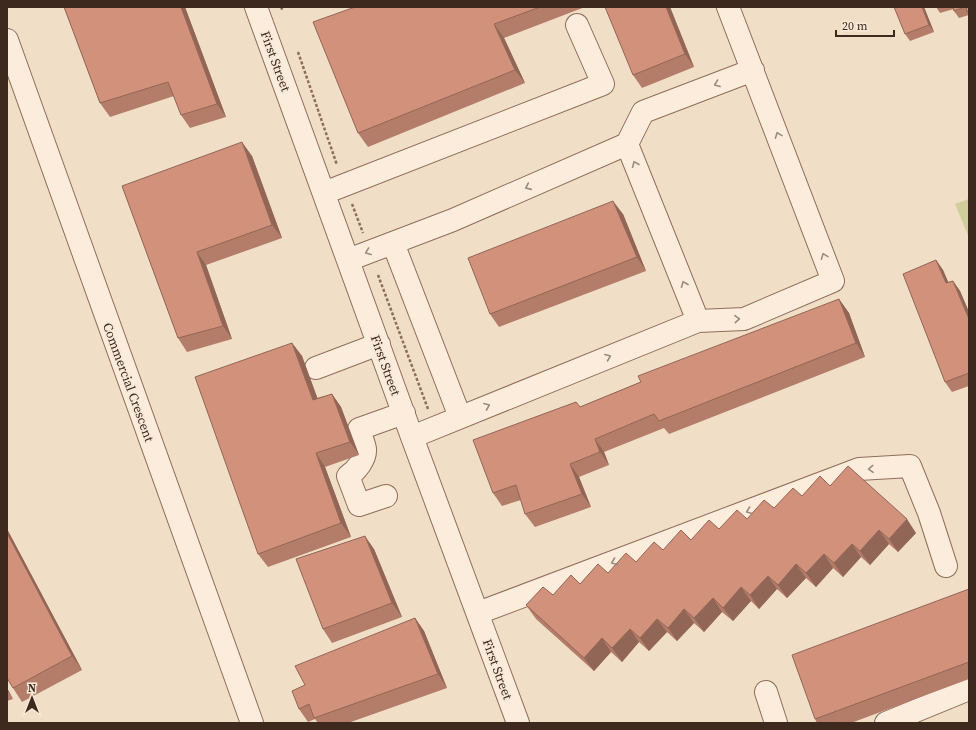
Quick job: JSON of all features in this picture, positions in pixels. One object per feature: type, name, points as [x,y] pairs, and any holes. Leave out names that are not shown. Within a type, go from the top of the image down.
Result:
[{"type":"street","name":"First Street","points":[[256,7],[412,437],[518,723]]},
{"type":"street","points":[[412,437],[698,320],[744,319],[833,281],[728,7]]},
{"type":"street","points":[[324,193],[602,84],[577,25]]},
{"type":"street","name":"Commercial Crescent","points":[[7,40],[252,723]]},
{"type":"street","points":[[348,260],[453,220],[627,144],[643,112],[753,70]]},
{"type":"street","points":[[627,144],[698,320]]},
{"type":"street","points":[[393,243],[460,417]]},
{"type":"street","points":[[316,368],[379,344]]},
{"type":"street","points":[[386,496],[359,506],[346,468],[355,472],[364,454],[365,449],[355,431],[404,413]]},
{"type":"street","points":[[478,613],[859,469],[910,466],[929,513],[946,566]]},
{"type":"street","points":[[886,723],[969,689]]},
{"type":"street","points":[[766,692],[776,723]]},
{"type":"path","points":[[281,7],[283,11]]},
{"type":"path","points":[[298,52],[338,165]]},
{"type":"path","points":[[352,203],[365,237]]},
{"type":"path","points":[[378,275],[428,410]]},
{"type":"shaded area","points":[[969,199],[969,238],[955,204]]},
{"type":"building","points":[[64,7],[181,7],[217,104],[181,115],[168,82],[100,103]]},
{"type":"building","points":[[355,7],[540,7],[494,24],[515,70],[358,133],[313,22]]},
{"type":"building","points":[[605,7],[666,7],[685,54],[633,75]]},
{"type":"building","points":[[894,7],[922,7],[929,25],[905,34]]},
{"type":"building","points":[[953,7],[965,7],[954,11]]},
{"type":"building","points":[[966,7],[969,7],[969,11],[967,12]]},
{"type":"building","points":[[242,142],[272,225],[197,252],[223,326],[178,338],[122,186]]},
{"type":"building","points":[[613,201],[637,257],[490,314],[468,258]]},
{"type":"building","points":[[936,260],[946,283],[953,281],[969,319],[969,373],[945,382],[903,274]]},
{"type":"building","points":[[839,299],[856,343],[659,421],[654,414],[595,439],[600,452],[570,464],[582,494],[525,514],[516,485],[493,493],[473,440],[576,402],[580,407],[641,382],[638,376]]},
{"type":"building","points":[[292,343],[313,400],[332,394],[350,442],[316,453],[341,523],[258,554],[195,377]]},
{"type":"building","points":[[848,466],[907,519],[889,539],[879,530],[860,551],[852,544],[834,563],[824,554],[806,573],[796,564],[778,585],[768,576],[750,595],[741,587],[723,608],[713,598],[694,618],[684,609],[668,628],[657,619],[640,638],[630,629],[612,648],[602,638],[584,658],[526,605],[543,587],[553,595],[571,575],[580,584],[598,564],[608,573],[626,553],[636,562],[654,542],[663,550],[681,530],[691,540],[709,520],[719,529],[737,510],[747,519],[764,500],[774,508],[793,488],[802,496],[820,476],[830,486]]},
{"type":"building","points":[[7,533],[72,656],[13,688],[7,678]]},
{"type":"building","points":[[365,536],[392,603],[323,629],[296,559]]},
{"type":"building","points":[[969,589],[969,662],[815,719],[792,655]]},
{"type":"building","points":[[415,618],[438,674],[314,718],[309,704],[299,709],[292,691],[305,685],[295,666]]}]
